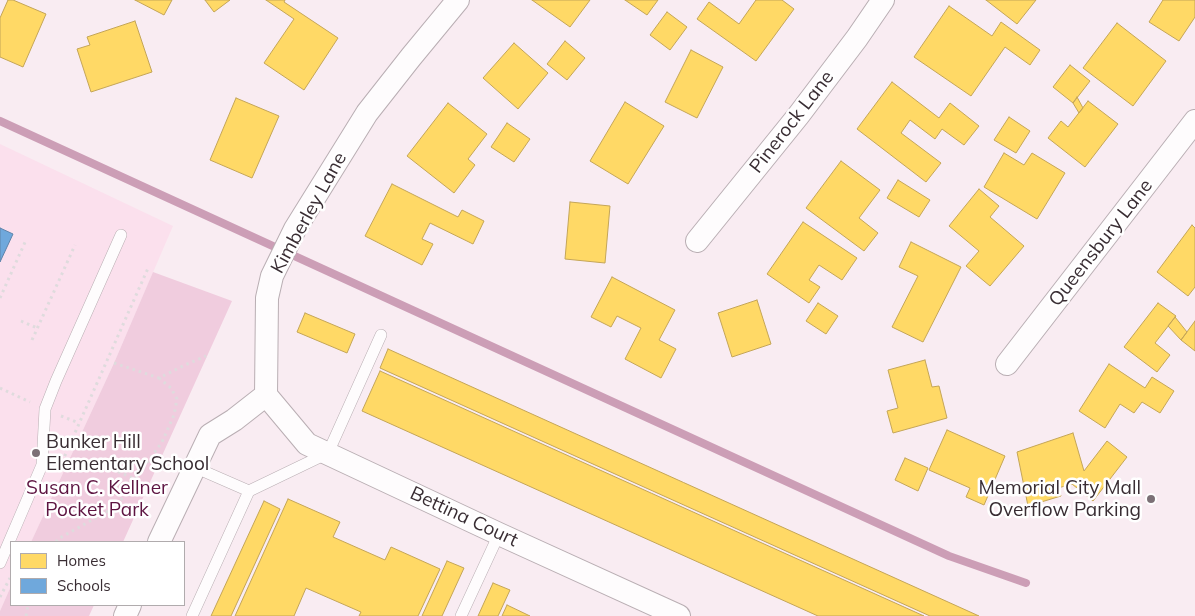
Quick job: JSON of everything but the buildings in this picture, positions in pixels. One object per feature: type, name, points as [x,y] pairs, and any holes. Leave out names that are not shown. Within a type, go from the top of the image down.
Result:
[{"type":"street","name":"Kimberley Lane","points":[[266,395],[267,298],[272,276],[295,229],[367,113],[458,0]]},
{"type":"street","name":"Pinerock Lane","points":[[697,241],[798,116],[884,0]]},
{"type":"street","name":"Queensbury Lane","points":[[1007,364],[1195,121]]},
{"type":"street","name":"Bettina Court","points":[[266,395],[307,444],[679,616]]},
{"type":"street","points":[[159,541],[210,435],[234,420],[266,395]]},
{"type":"lane","points":[[0,562],[42,465],[45,409],[120,235]]},
{"type":"lane","points":[[192,616],[249,491],[328,453],[381,335]]},
{"type":"lane","points":[[194,467],[249,491]]},
{"type":"lane","points":[[461,616],[499,534]]},
{"type":"path","points":[[0,298],[26,240]]},
{"type":"path","points":[[32,340],[75,245]]},
{"type":"path","points":[[60,466],[148,266]]},
{"type":"path","points":[[21,321],[37,328]]},
{"type":"path","points":[[159,378],[206,356]]},
{"type":"path","points":[[57,541],[110,510],[126,495],[135,479],[162,442],[174,415],[177,399],[171,388],[159,378],[114,363]]},
{"type":"path","points":[[0,388],[33,403]]},
{"type":"path","points":[[60,415],[79,424]]},
{"type":"path","points":[[112,468],[135,479]]},
{"type":"path","points":[[0,597],[10,577]]},
{"type":"shaded area","name":"Bunker Hill Elementary School","points":[[0,144],[173,226],[114,363],[31,541],[10,541],[10,588],[0,611]]},
{"type":"green space","name":"Susan C. Kellner Pocket Park","points":[[153,272],[232,301],[123,541],[31,541],[114,363]]},
{"type":"green space","points":[[10,588],[10,606],[94,606],[89,616],[0,616],[0,611]]},
{"type":"waterway","points":[[0,121],[949,556],[1026,583]]},
{"type":"place","name":"Bunker Hill Elementary School","points":[[36,453]]},
{"type":"place","name":"Memorial City Mall Overflow Parking","points":[[1151,499]]}]
